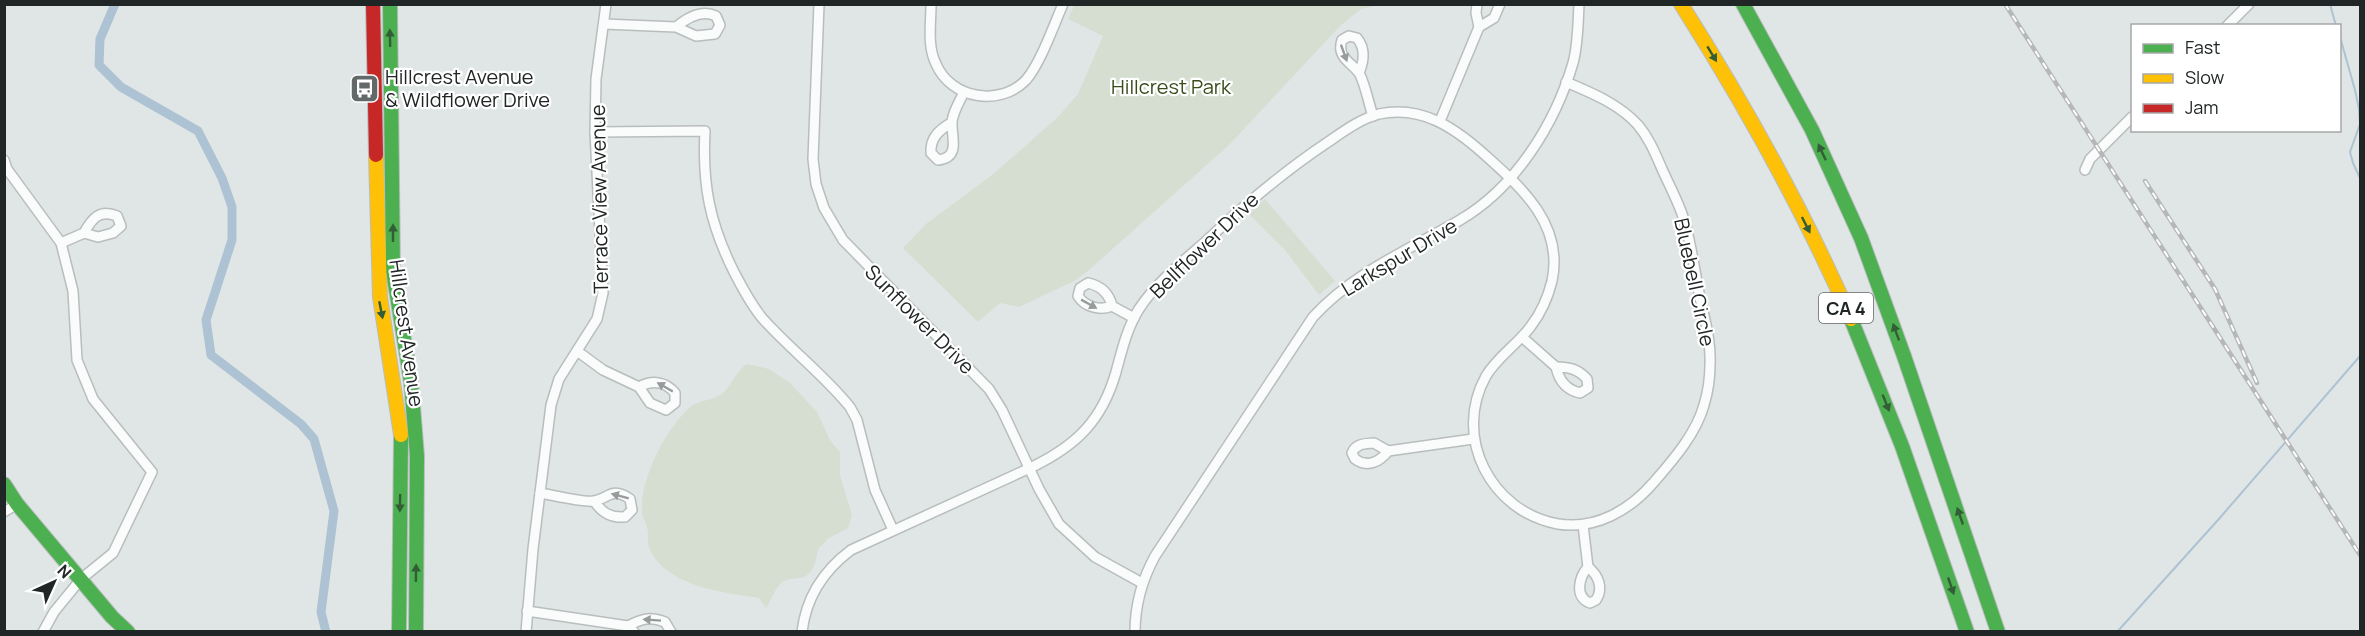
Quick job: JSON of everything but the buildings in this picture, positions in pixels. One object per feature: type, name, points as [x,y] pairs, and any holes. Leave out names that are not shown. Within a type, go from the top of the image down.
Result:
[{"type":"main road","name":"Hillcrest Avenue","points":[[373,4],[379,299],[397,397],[401,440],[399,632]]},
{"type":"main road","name":"Hillcrest Avenue","points":[[390,4],[394,286],[416,422],[416,632]]},
{"type":"main road","name":"CA 4","points":[[1681,4],[1775,164],[1859,336],[1906,457],[1967,632]]},
{"type":"main road","name":"CA 4","points":[[1743,4],[1812,130],[1861,238],[1905,356],[1998,632]]},
{"type":"main road","points":[[375,126],[385,138],[386,159],[393,184]]},
{"type":"main road","points":[[4,484],[17,504],[128,632]]},
{"type":"street","name":"Terrace View Avenue","points":[[526,632],[551,405],[559,380],[597,320],[603,293],[595,132],[596,79],[606,4]]},
{"type":"street","name":"Sunflower Drive","points":[[819,4],[812,149],[816,184],[824,208],[835,228],[857,256],[989,389],[1002,410],[1049,509],[1068,534],[1095,557],[1142,583]]},
{"type":"street","points":[[931,4],[930,37],[934,61],[950,82],[964,92],[981,96],[1007,92],[1023,82],[1034,68],[1063,4]]},
{"type":"street","points":[[1440,121],[1479,27],[1477,4]]},
{"type":"street","points":[[1479,27],[1494,18],[1500,4]]},
{"type":"street","name":"Larkspur Drive","points":[[1136,632],[1137,608],[1142,583],[1164,541],[1313,317],[1347,285],[1372,268],[1463,218],[1510,178],[1537,143],[1566,82],[1575,54],[1579,4]]},
{"type":"street","points":[[2229,24],[2249,4]]},
{"type":"street","points":[[604,24],[676,27]]},
{"type":"street","points":[[1359,73],[1373,116]]},
{"type":"street","name":"Bluebell Circle","points":[[1510,178],[1530,198],[1542,216],[1552,240],[1553,274],[1547,299],[1532,325],[1487,373],[1475,404],[1473,439],[1484,471],[1496,488],[1514,505],[1542,520],[1583,525],[1615,515],[1628,507],[1642,496],[1663,472],[1699,421],[1708,392],[1711,362],[1709,341],[1685,222],[1651,144],[1638,125],[1623,111],[1598,96],[1566,82]]},
{"type":"street","points":[[951,123],[964,92]]},
{"type":"street","name":"Bellflower Drive","points":[[802,632],[811,597],[830,567],[851,550],[1030,468],[1075,442],[1094,420],[1111,390],[1134,318],[1161,283],[1268,185],[1344,131],[1373,116],[1404,113],[1440,121],[1460,133],[1510,178]]},
{"type":"street","points":[[2085,170],[2090,159],[2131,119]]},
{"type":"street","points":[[595,132],[705,131],[704,163],[707,199],[720,243],[748,298],[762,318],[850,407],[857,420],[875,490],[893,530]]},
{"type":"street","points":[[6,166],[61,243],[73,291],[77,360],[93,399],[152,472],[113,553],[81,579],[54,612],[43,632]]},
{"type":"street","points":[[61,243],[84,233]]},
{"type":"street","points":[[1112,306],[1134,318]]},
{"type":"street","points":[[1522,336],[1556,368]]},
{"type":"street","points":[[577,351],[603,370],[639,387]]},
{"type":"street","points":[[1388,451],[1473,439]]},
{"type":"street","points":[[540,493],[594,502]]},
{"type":"street","points":[[4,512],[17,504]]},
{"type":"street","points":[[1583,525],[1588,567]]},
{"type":"street","points":[[527,611],[631,629],[646,618],[658,619],[668,624],[671,632]]},
{"type":"green space","name":"Hillcrest Park","points":[[1075,4],[1378,5],[1361,9],[1340,26],[1229,145],[1089,270],[1076,280],[1019,307],[1000,303],[978,322],[903,248],[926,224],[992,175],[1058,117],[1078,94],[1103,36],[1068,19]]},
{"type":"green space","points":[[1265,199],[1335,281],[1319,295],[1285,250],[1249,214]]},
{"type":"green space","points":[[747,364],[769,369],[790,383],[817,412],[831,442],[840,452],[840,476],[852,515],[848,528],[829,538],[818,549],[811,571],[805,577],[788,579],[781,583],[766,608],[759,598],[721,592],[697,585],[685,581],[664,568],[650,549],[648,530],[642,513],[642,498],[650,470],[679,418],[692,406],[724,392]]},
{"type":"waterway","points":[[115,4],[100,39],[99,65],[121,87],[198,131],[222,178],[232,207],[232,240],[206,320],[211,355],[301,424],[314,439],[334,511],[321,612],[326,632]]},
{"type":"waterway","points":[[2330,4],[2335,24]]},
{"type":"waterway","points":[[2341,41],[2359,109],[2360,124],[2350,152],[2360,178]]},
{"type":"waterway","points":[[2117,632],[2360,356]]},
{"type":"railway","points":[[2005,4],[2360,555]]},
{"type":"railway","points":[[2145,181],[2215,289],[2257,383]]},
{"type":"traffic: fast","points":[[390,4],[393,271],[411,382],[417,456],[416,632]]},
{"type":"traffic: fast","points":[[1743,4],[1812,130],[1861,238],[1904,356],[1998,632]]},
{"type":"traffic: fast","points":[[1851,319],[1902,446],[1967,632]]},
{"type":"traffic: fast","points":[[399,632],[401,435]]},
{"type":"traffic: fast","points":[[4,484],[17,504],[112,617],[128,632]]},
{"type":"traffic: slow","points":[[1681,4],[1728,80],[1772,158],[1833,278],[1851,319]]},
{"type":"traffic: slow","points":[[376,155],[380,297],[401,435]]},
{"type":"traffic: jam","points":[[373,4],[376,155]]},
{"type":"place","name":"Hillcrest Avenue & Wildflower Drive","points":[[364,88]]}]
